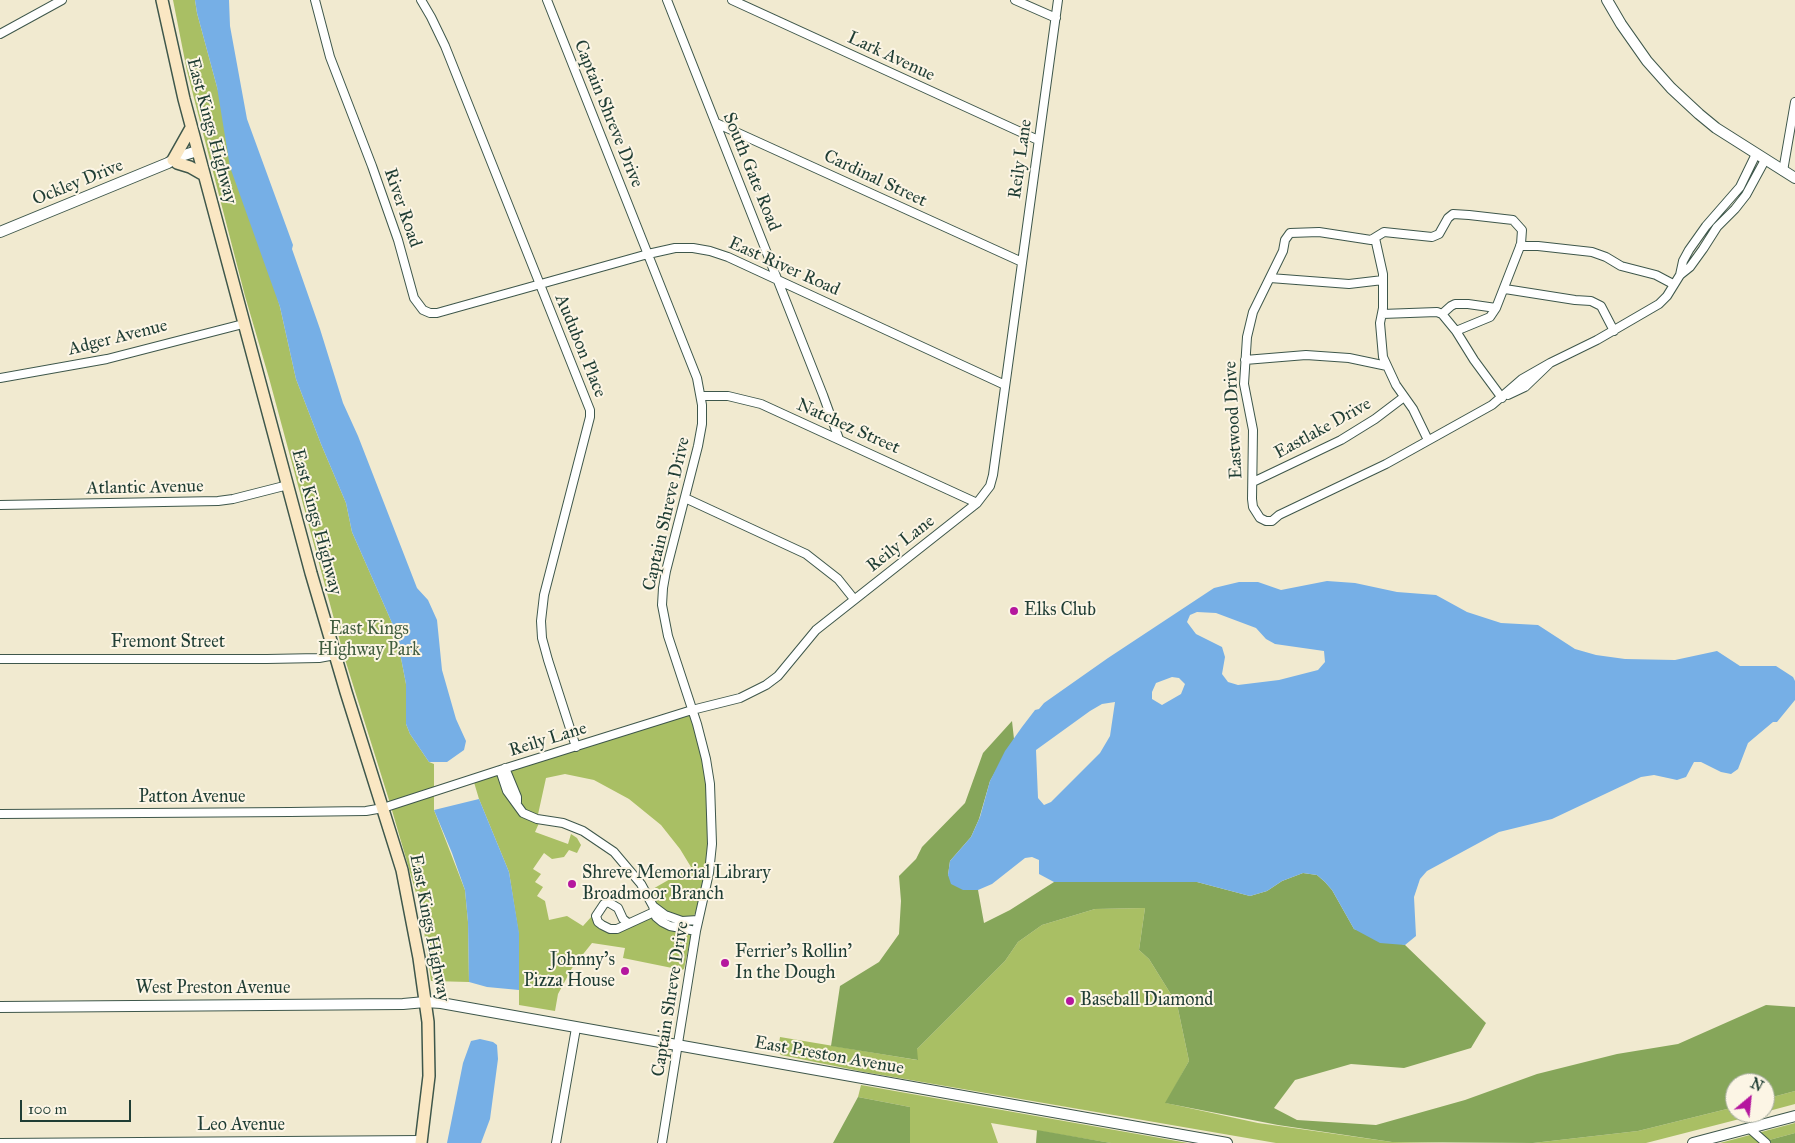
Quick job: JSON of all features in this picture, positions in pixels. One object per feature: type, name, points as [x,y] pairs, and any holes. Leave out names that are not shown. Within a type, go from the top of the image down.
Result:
[{"type":"main road","name":"East Kings Highway","points":[[162,0],[191,128],[243,324],[335,655],[402,870],[411,909],[429,1042],[429,1076],[422,1141]]},
{"type":"main road","points":[[191,128],[173,162],[190,167],[204,175]]},
{"type":"street","points":[[0,34],[62,0]]},
{"type":"street","name":"River Road","points":[[315,0],[330,57],[398,240],[417,304],[423,310],[437,313],[539,285]]},
{"type":"street","name":"Audubon Place","points":[[421,0],[431,16],[444,46],[590,413],[544,595],[541,621],[542,638],[548,660],[576,747]]},
{"type":"street","name":"Captain Shreve Drive","points":[[547,0],[697,378],[701,396],[701,433],[666,571],[662,605],[668,636],[702,742],[710,784],[712,817],[709,873],[696,931],[662,1143]]},
{"type":"street","name":"South Gate Road","points":[[667,0],[839,439]]},
{"type":"street","name":"Lark Avenue","points":[[732,0],[1038,140]]},
{"type":"street","points":[[1015,0],[1056,18]]},
{"type":"street","name":"Reily Lane","points":[[383,808],[692,710],[740,698],[766,685],[784,671],[816,630],[977,503],[990,486],[993,475],[1058,0]]},
{"type":"street","points":[[1607,0],[1647,61],[1671,88],[1704,118],[1795,178]]},
{"type":"street","points":[[1784,171],[1795,102]]},
{"type":"street","name":"Cardinal Street","points":[[716,123],[1022,262]]},
{"type":"street","name":"Ockley Drive","points":[[0,232],[173,162],[198,154]]},
{"type":"street","name":"Eastwood Drive","points":[[1680,275],[1682,261],[1693,243],[1740,187],[1756,154]]},
{"type":"street","name":"Eastwood Drive","points":[[1496,308],[1505,289],[1520,246],[1522,230],[1513,220],[1468,214],[1450,216],[1442,232],[1432,237],[1384,232],[1372,240],[1319,232],[1290,233],[1286,238],[1283,251],[1270,278],[1260,295],[1253,312],[1247,337],[1244,384],[1253,430],[1253,507],[1260,518],[1270,521],[1386,464],[1502,398],[1525,387],[1550,363],[1614,331],[1659,304],[1667,296],[1680,275],[1690,267],[1713,231],[1746,195],[1765,160]]},
{"type":"street","points":[[1376,238],[1383,280],[1380,323],[1382,348],[1387,366],[1396,385],[1422,425],[1428,440]]},
{"type":"street","points":[[1520,246],[1592,252],[1606,257],[1621,266],[1656,275],[1673,284]]},
{"type":"street","name":"East River Road","points":[[539,285],[675,248],[693,248],[710,251],[728,257],[1005,385]]},
{"type":"street","points":[[1270,278],[1349,284],[1383,280]]},
{"type":"street","points":[[1505,289],[1575,300],[1591,300],[1601,306],[1614,331]]},
{"type":"street","points":[[1442,314],[1455,304],[1496,308],[1490,316],[1456,331]]},
{"type":"street","points":[[1382,314],[1437,312],[1442,314],[1456,331],[1474,360],[1502,398]]},
{"type":"street","name":"Adger Avenue","points":[[0,378],[107,359],[243,324]]},
{"type":"street","points":[[1245,360],[1306,355],[1349,358],[1387,366]]},
{"type":"street","name":"Natchez Street","points":[[701,396],[728,396],[747,400],[839,439],[977,503]]},
{"type":"street","name":"Eastlake Drive","points":[[1253,482],[1341,440],[1375,419],[1404,397]]},
{"type":"street","name":"Atlantic Avenue","points":[[0,505],[218,501],[288,485]]},
{"type":"street","points":[[685,498],[806,554],[838,580],[854,599]]},
{"type":"street","name":"Fremont Street","points":[[0,659],[267,659],[319,658],[335,655]]},
{"type":"street","points":[[502,769],[507,791],[523,812],[537,819],[563,823],[583,831],[614,852],[641,884],[656,917],[670,926],[696,931]]},
{"type":"street","name":"Patton Avenue","points":[[0,814],[366,811],[383,808]]},
{"type":"street","points":[[653,909],[682,921],[698,920]]},
{"type":"street","points":[[628,923],[653,909]]},
{"type":"street","name":"West Preston Avenue","points":[[0,1007],[393,1004],[425,1002]]},
{"type":"street","name":"East Preston Avenue","points":[[425,1002],[441,1003],[1227,1143]]},
{"type":"street","points":[[556,1143],[576,1028]]},
{"type":"street","points":[[1693,1143],[1795,1116]]},
{"type":"street","points":[[1749,1128],[1766,1143]]},
{"type":"street","name":"Leo Avenue","points":[[0,1143],[422,1141]]},
{"type":"green space","name":"East Kings Highway Park","points":[[173,0],[195,0],[217,87],[280,307],[296,379],[346,503],[352,532],[396,632],[406,684],[406,724],[410,734],[429,762],[434,764],[434,810],[465,890],[468,922],[469,982],[431,981],[421,910],[344,656],[245,296],[187,71]]},
{"type":"green space","points":[[692,710],[710,784],[712,844],[705,895],[692,919],[665,915],[647,897],[651,890],[691,867],[680,849],[661,825],[629,799],[594,780],[565,774],[546,778],[537,819],[539,823],[535,832],[568,844],[571,834],[577,838],[581,845],[577,853],[569,850],[564,857],[552,859],[544,853],[533,869],[541,874],[535,882],[543,887],[537,896],[545,901],[549,920],[567,916],[583,926],[592,916],[596,916],[610,929],[654,912],[656,917],[690,929],[691,936],[684,969],[623,958],[625,948],[592,943],[572,968],[558,994],[555,1011],[519,1005],[519,936],[509,872],[479,799],[473,779]]},
{"type":"green space","points":[[1012,721],[1014,739],[990,781],[979,819],[971,837],[950,861],[948,875],[964,890],[978,890],[984,923],[1010,910],[1054,882],[1197,882],[1250,896],[1267,891],[1282,881],[1303,873],[1317,875],[1332,890],[1354,929],[1405,945],[1486,1023],[1471,1048],[1404,1068],[1351,1064],[1295,1080],[1274,1108],[1297,1120],[1376,1125],[1465,1100],[1537,1074],[1617,1054],[1678,1044],[1766,1005],[1795,1007],[1795,1091],[1775,1096],[1775,1073],[1725,1073],[1725,1109],[1638,1131],[1533,1143],[1392,1142],[1278,1125],[1165,1103],[1189,1061],[1177,1004],[1149,959],[1139,950],[1145,908],[1095,909],[1042,925],[1018,942],[1005,961],[917,1049],[918,1060],[831,1046],[840,986],[879,962],[899,934],[901,901],[899,876],[916,859],[922,847],[965,803],[983,753]]},
{"type":"green space","points":[[1145,908],[1139,950],[1149,959],[1177,1004],[1189,1061],[1166,1103],[1258,1123],[1392,1142],[1443,1143],[1276,1143],[864,1072],[781,1055],[778,1051],[780,1037],[917,1060],[917,1049],[1005,961],[1018,942],[1042,925],[1095,909]]},
{"type":"green space","points":[[861,1085],[1188,1143],[1111,1143],[991,1123],[998,1143],[910,1143],[910,1107],[858,1097]]},
{"type":"green space","points":[[1795,1091],[1795,1104],[1775,1109],[1775,1096]]},
{"type":"green space","points":[[858,1097],[910,1107],[910,1143],[833,1143]]},
{"type":"green space","points":[[1725,1109],[1725,1123],[1646,1143],[1533,1143],[1638,1131]]},
{"type":"green space","points":[[1795,1123],[1795,1133],[1758,1143],[1720,1143]]},
{"type":"green space","points":[[1037,1130],[1111,1143],[1036,1143]]},
{"type":"green space","points":[[1795,1133],[1795,1143],[1758,1143]]},
{"type":"water","points":[[195,0],[229,0],[230,26],[247,119],[293,245],[292,249],[343,403],[358,436],[417,588],[428,600],[437,620],[442,670],[456,719],[466,741],[464,750],[447,762],[429,762],[410,734],[406,724],[406,684],[396,632],[352,532],[346,503],[296,379],[280,307],[230,167],[217,87]]},
{"type":"water","points":[[1327,581],[1355,583],[1397,592],[1436,595],[1467,612],[1501,623],[1538,625],[1575,649],[1596,655],[1625,659],[1675,660],[1717,651],[1740,666],[1776,666],[1793,677],[1795,681],[1795,700],[1777,722],[1773,722],[1748,743],[1738,769],[1731,774],[1721,772],[1701,762],[1694,762],[1686,777],[1677,780],[1654,775],[1641,777],[1552,819],[1499,832],[1427,871],[1420,879],[1414,897],[1416,936],[1405,945],[1380,943],[1354,929],[1332,890],[1325,882],[1317,875],[1303,873],[1282,881],[1267,891],[1250,896],[1197,882],[1054,882],[1039,874],[1039,860],[1032,857],[1025,858],[992,884],[978,890],[963,890],[951,884],[948,875],[950,861],[971,837],[980,817],[990,781],[1005,751],[1035,710],[1039,709],[1044,703],[1108,658],[1214,588],[1239,582],[1258,582],[1281,590]],"holes":[[[1197,612],[1216,613],[1256,628],[1266,639],[1275,644],[1324,651],[1325,662],[1318,670],[1279,680],[1238,685],[1228,682],[1222,674],[1225,657],[1222,647],[1196,634],[1187,622],[1190,615]],[[1172,677],[1179,678],[1185,684],[1181,694],[1162,705],[1152,699],[1152,692],[1156,683]],[[1115,702],[1110,736],[1100,753],[1051,802],[1044,805],[1038,798],[1036,750],[1102,704]]]},
{"type":"water","points":[[479,799],[509,872],[519,933],[519,990],[487,987],[469,982],[468,922],[465,890],[434,810]]},
{"type":"water","points":[[480,1039],[497,1045],[498,1059],[490,1119],[481,1143],[447,1143],[463,1063],[471,1041]]},
{"type":"place","name":"Elks Club","points":[[1014,611]]},
{"type":"place","name":"Shreve Memorial Library Broadmoor Branch","points":[[572,884]]},
{"type":"place","name":"Ferrier's Rollin' In the Dough","points":[[725,963]]},
{"type":"place","name":"Johnny's Pizza House","points":[[625,971]]},
{"type":"place","name":"Baseball Diamond","points":[[1070,1001]]}]
